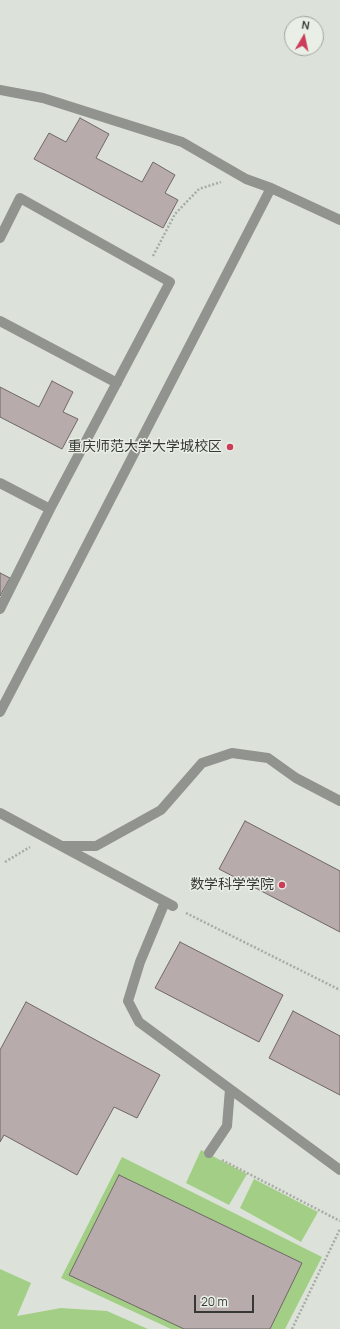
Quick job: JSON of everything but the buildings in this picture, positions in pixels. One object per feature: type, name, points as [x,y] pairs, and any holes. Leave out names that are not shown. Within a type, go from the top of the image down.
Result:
[{"type":"lane","points":[[0,90],[43,98],[182,142],[246,179],[271,188],[340,220]]},
{"type":"lane","points":[[0,712],[271,188]]},
{"type":"lane","points":[[0,238],[20,198],[170,282],[50,509],[0,609]]},
{"type":"lane","points":[[0,322],[117,382]]},
{"type":"lane","points":[[0,483],[50,509]]},
{"type":"lane","points":[[62,846],[96,846],[161,810],[202,763],[232,753],[268,758],[296,778],[340,801]]},
{"type":"lane","points":[[0,813],[169,904],[140,962],[128,1001],[139,1022],[340,1170]]},
{"type":"lane","points":[[209,1153],[227,1126],[230,1089]]},
{"type":"path","points":[[147,269],[176,214],[199,189],[223,181]]},
{"type":"path","points":[[5,862],[46,837]]},
{"type":"path","points":[[169,904],[340,990]]},
{"type":"path","points":[[209,1153],[340,1221]]},
{"type":"path","points":[[292,1329],[340,1229]]},
{"type":"green space","points":[[201,1150],[247,1174],[229,1205],[186,1183]]},
{"type":"green space","points":[[122,1157],[322,1257],[285,1329],[171,1329],[61,1278]]},
{"type":"green space","points":[[254,1179],[318,1212],[301,1242],[240,1208]]},
{"type":"green space","points":[[0,1269],[31,1283],[17,1316],[61,1308],[107,1311],[148,1329],[0,1329]]},
{"type":"place","name":"重庆师范大学大学城校区","points":[[230,447]]},
{"type":"place","name":"数学科学学院","points":[[282,885]]}]
